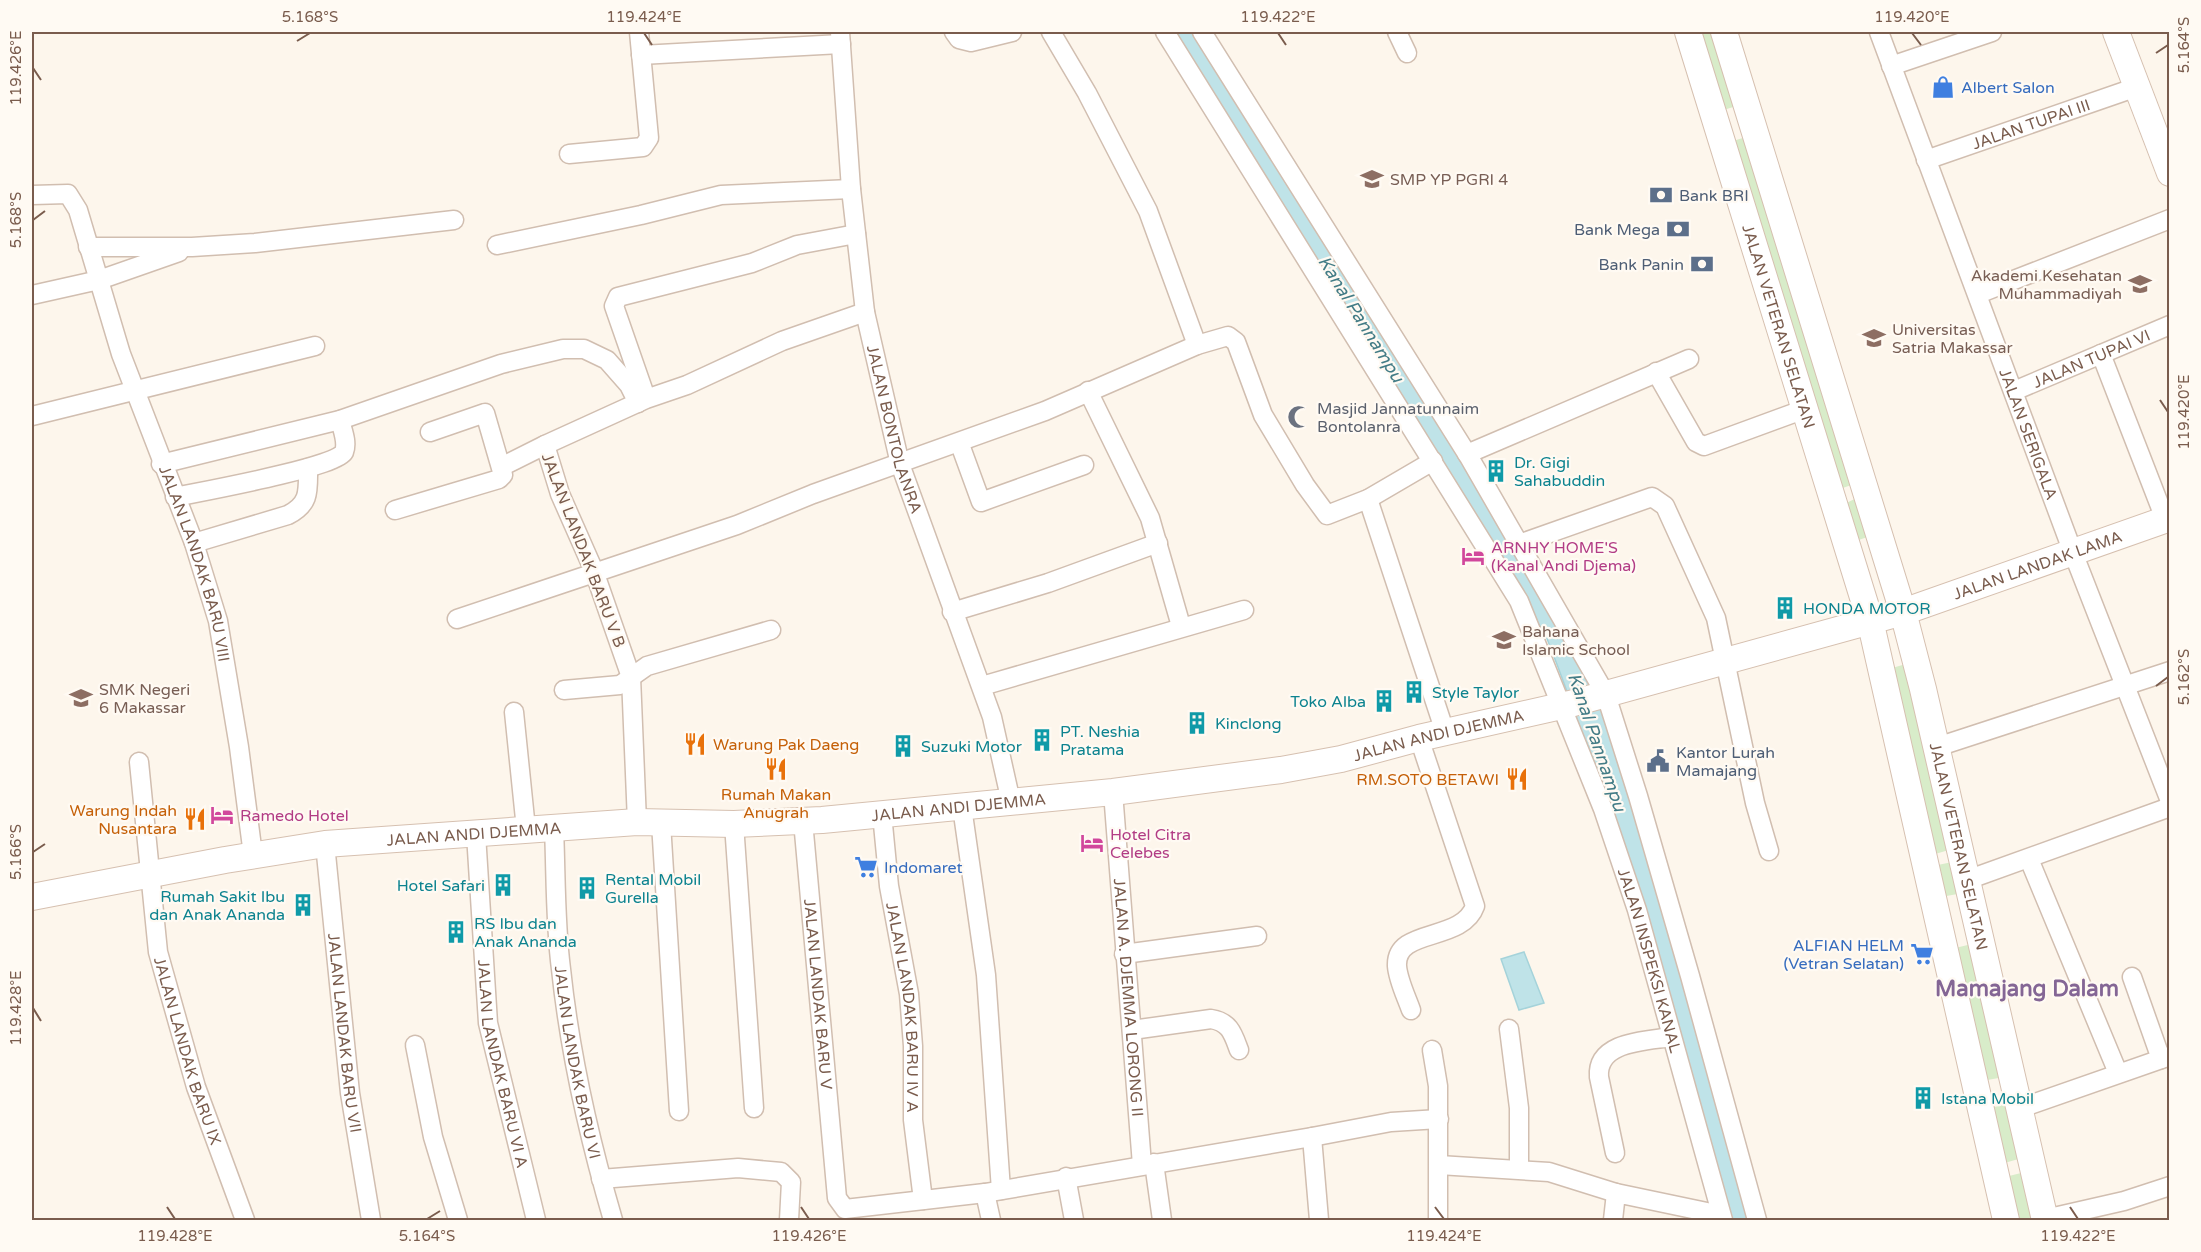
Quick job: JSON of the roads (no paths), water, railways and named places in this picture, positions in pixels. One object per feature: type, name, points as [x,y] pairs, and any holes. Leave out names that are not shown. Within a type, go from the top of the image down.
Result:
[{"type":"main road","name":"JALAN VETERAN SELATAN","points":[[1688,32],[1870,620],[1945,941],[2006,1221]]},
{"type":"main road","name":"JALAN VETERAN SELATAN","points":[[1724,32],[1903,612],[2045,1220]]},
{"type":"main road","points":[[2116,32],[2169,173]]},
{"type":"main road","points":[[1717,123],[1749,112]]},
{"type":"main road","name":"JALAN LANDAK LAMA","points":[[1903,612],[2167,518]]},
{"type":"main road","points":[[1870,620],[1903,612]]},
{"type":"main road","name":"JALAN ANDI DJEMMA","points":[[32,897],[253,855],[325,844],[649,822],[734,824],[803,821],[1113,792],[1281,770],[1341,759],[1419,738],[1566,705],[1870,620]]},
{"type":"main road","points":[[1945,941],[1978,936]]},
{"type":"street","points":[[569,154],[643,147],[649,138],[639,32]]},
{"type":"street","points":[[954,32],[959,39],[971,42],[1012,32]]},
{"type":"street","points":[[1051,32],[1087,93],[1148,211],[1197,345]]},
{"type":"street","name":"JALAN INSPEKSI KANAL","points":[[1165,32],[1519,602],[1566,705],[1603,809],[1636,910],[1722,1218]]},
{"type":"street","points":[[1202,32],[1467,454],[1520,544],[1602,695],[1638,796],[1690,976],[1756,1221]]},
{"type":"street","points":[[1397,32],[1407,53]]},
{"type":"street","name":"JALAN SERIGALA","points":[[1878,32],[2072,550],[2126,687],[2165,775],[2169,801]]},
{"type":"street","points":[[1891,66],[1992,32]]},
{"type":"street","points":[[640,55],[840,38]]},
{"type":"street","name":"JALAN BONTOLANRA","points":[[840,38],[851,189],[865,312],[901,468],[952,612],[982,686],[992,717],[1011,802]]},
{"type":"street","name":"JALAN TUPAI III","points":[[1926,160],[2137,87]]},
{"type":"street","points":[[496,244],[641,215],[721,195],[851,189]]},
{"type":"street","name":"JALAN LANDAK BARU VIII","points":[[32,195],[68,194],[78,210],[134,392],[194,543],[218,621],[253,855]]},
{"type":"street","points":[[1978,294],[2169,219]]},
{"type":"street","points":[[88,247],[192,247],[255,243],[454,220]]},
{"type":"street","points":[[642,401],[614,306],[618,297],[752,263],[797,245],[856,234]]},
{"type":"street","points":[[32,296],[99,280],[192,247]]},
{"type":"street","name":"JALAN LANDAK BARU V B","points":[[679,1111],[649,822],[631,677],[594,571],[560,494],[545,445],[642,401],[687,386],[782,341],[865,312]]},
{"type":"street","name":"JALAN TUPAI VI","points":[[2014,392],[2169,325]]},
{"type":"street","points":[[457,619],[594,571],[737,525],[813,494],[962,450],[1088,398],[1197,345],[1228,336],[1233,337],[1263,415],[1324,513],[1333,514],[1368,499],[1433,461]]},
{"type":"street","points":[[32,416],[315,346]]},
{"type":"street","points":[[161,464],[340,420],[501,364],[563,349],[584,349],[607,360],[642,401]]},
{"type":"street","points":[[2101,354],[2167,518]]},
{"type":"street","points":[[1467,454],[1689,358]]},
{"type":"street","points":[[1656,372],[1696,442],[1704,446],[1806,409]]},
{"type":"street","points":[[901,468],[1045,411],[1088,398]]},
{"type":"street","points":[[1088,398],[1145,508],[1158,543],[1181,627]]},
{"type":"street","points":[[395,510],[499,479],[504,475],[485,413],[430,432]]},
{"type":"street","points":[[175,497],[308,468],[338,458],[344,451],[340,420]]},
{"type":"street","points":[[503,466],[545,445]]},
{"type":"street","points":[[962,450],[981,501],[1084,465]]},
{"type":"street","points":[[194,543],[288,515],[300,509],[308,497],[308,468]]},
{"type":"street","points":[[1520,544],[1631,504],[1657,498],[1665,506],[1716,618],[1755,803],[1768,851]]},
{"type":"street","points":[[1368,499],[1445,732]]},
{"type":"street","points":[[952,612],[1048,583],[1158,543]]},
{"type":"street","points":[[982,686],[1244,610]]},
{"type":"street","points":[[564,690],[624,683],[647,666],[771,630]]},
{"type":"street","points":[[1936,747],[2126,687],[2169,671]]},
{"type":"street","points":[[514,712],[526,829]]},
{"type":"street","points":[[1410,1010],[1397,969],[1397,957],[1401,950],[1420,938],[1460,926],[1475,906],[1419,738]]},
{"type":"street","name":"JALAN LANDAK BARU IX","points":[[139,762],[158,952],[196,1087],[245,1221]]},
{"type":"street","name":"JALAN A. DJEMMA LORONG II","points":[[1113,792],[1124,954],[1132,1030],[1148,1164],[1162,1221]]},
{"type":"street","points":[[962,807],[986,975],[993,1191],[991,1221]]},
{"type":"street","points":[[1967,880],[2169,807]]},
{"type":"street","name":"JALAN LANDAK BARU IV A","points":[[882,814],[889,886],[909,994],[913,1120],[923,1200]]},
{"type":"street","name":"JALAN LANDAK BARU V","points":[[803,821],[837,1198],[845,1209],[923,1200]]},
{"type":"street","points":[[734,824],[754,1108]]},
{"type":"street","name":"JALAN LANDAK BARU VI","points":[[554,828],[560,967],[569,1036],[588,1133],[613,1221]]},
{"type":"street","name":"JALAN LANDAK BARU VI A","points":[[476,834],[488,1023],[536,1221]]},
{"type":"street","name":"JALAN LANDAK BARU VII","points":[[325,844],[350,1093],[371,1221]]},
{"type":"street","points":[[2029,859],[2118,1073]]},
{"type":"street","points":[[1124,954],[1257,936]]},
{"type":"street","points":[[2018,1109],[2165,1057],[2132,977]]},
{"type":"street","points":[[1132,1030],[1211,1019],[1220,1020],[1230,1028],[1239,1050]]},
{"type":"street","points":[[1509,1029],[1519,1108],[1519,1168]]},
{"type":"street","points":[[1614,1154],[1599,1077],[1599,1065],[1606,1054],[1619,1046],[1671,1037]]},
{"type":"street","points":[[415,1045],[433,1137],[458,1221]]},
{"type":"street","points":[[1432,1050],[1437,1066],[1439,1119],[1438,1221]]},
{"type":"street","points":[[923,1200],[993,1191],[1391,1122],[1439,1119]]},
{"type":"street","points":[[1312,1137],[1319,1221]]},
{"type":"street","points":[[1439,1166],[1519,1168],[1549,1172],[1616,1192],[1722,1218]]},
{"type":"street","points":[[600,1179],[738,1168],[781,1172],[791,1182],[789,1221]]},
{"type":"street","points":[[1066,1177],[1074,1221]]},
{"type":"street","points":[[2045,1220],[2124,1201],[2169,1186]]},
{"type":"street","points":[[1613,1221],[1616,1192]]},
{"type":"water","name":"Kanal Pannampu","points":[[1173,32],[1196,32],[1457,454],[1603,705],[1673,936],[1749,1220],[1726,1220],[1621,853],[1598,780],[1546,636]]},
{"type":"water","points":[[1524,952],[1544,1003],[1519,1010],[1501,959]]},
{"type":"place","name":"Albert Salon","points":[[1943,87]]},
{"type":"place","name":"SMP YP PGRI 4","points":[[1372,179]]},
{"type":"place","name":"Bank BRI","points":[[1661,195]]},
{"type":"place","name":"Bank Mega","points":[[1678,229]]},
{"type":"place","name":"Bank Panin","points":[[1702,264]]},
{"type":"place","name":"Akademi Kesehatan Muhammadiyah","points":[[2140,284]]},
{"type":"place","name":"Universitas Satria Makassar","points":[[1874,338]]},
{"type":"place","name":"Masjid Jannatunnaim Bontolanra","points":[[1299,417]]},
{"type":"place","name":"Dr. Gigi Sahabuddin","points":[[1496,471]]},
{"type":"place","name":"ARNHY HOME'S (Kanal Andi Djema)","points":[[1473,556]]},
{"type":"place","name":"HONDA MOTOR","points":[[1785,608]]},
{"type":"place","name":"Bahana Islamic School","points":[[1504,640]]},
{"type":"place","name":"Style Taylor","points":[[1414,692]]},
{"type":"place","name":"SMK Negeri 6 Makassar","points":[[81,698]]},
{"type":"place","name":"Toko Alba","points":[[1384,701]]},
{"type":"place","name":"Kinclong","points":[[1197,723]]},
{"type":"place","name":"PT. Neshia Pratama","points":[[1042,740]]},
{"type":"place","name":"Warung Pak Daeng","points":[[695,744]]},
{"type":"place","name":"Suzuki Motor","points":[[903,746]]},
{"type":"place","name":"Kantor Lurah Mamajang","points":[[1658,761]]},
{"type":"place","name":"Rumah Makan Anugrah","points":[[776,769]]},
{"type":"place","name":"RM.SOTO BETAWI","points":[[1517,779]]},
{"type":"place","name":"Ramedo Hotel","points":[[222,815]]},
{"type":"place","name":"Warung Indah Nusantara","points":[[195,819]]},
{"type":"place","name":"Hotel Citra Celebes","points":[[1092,843]]},
{"type":"place","name":"Indomaret","points":[[866,867]]},
{"type":"place","name":"Hotel Safari","points":[[503,885]]},
{"type":"place","name":"Rental Mobil Gurella","points":[[587,888]]},
{"type":"place","name":"Rumah Sakit Ibu dan Anak Ananda","points":[[303,905]]},
{"type":"place","name":"RS Ibu dan Anak Ananda","points":[[456,932]]},
{"type":"place","name":"ALFIAN HELM (Vetran Selatan)","points":[[1922,954]]},
{"type":"place","name":"Istana Mobil","points":[[1923,1098]]},
{"type":"district","name":"Mamajang Dalam","points":[[2027,988]]}]
